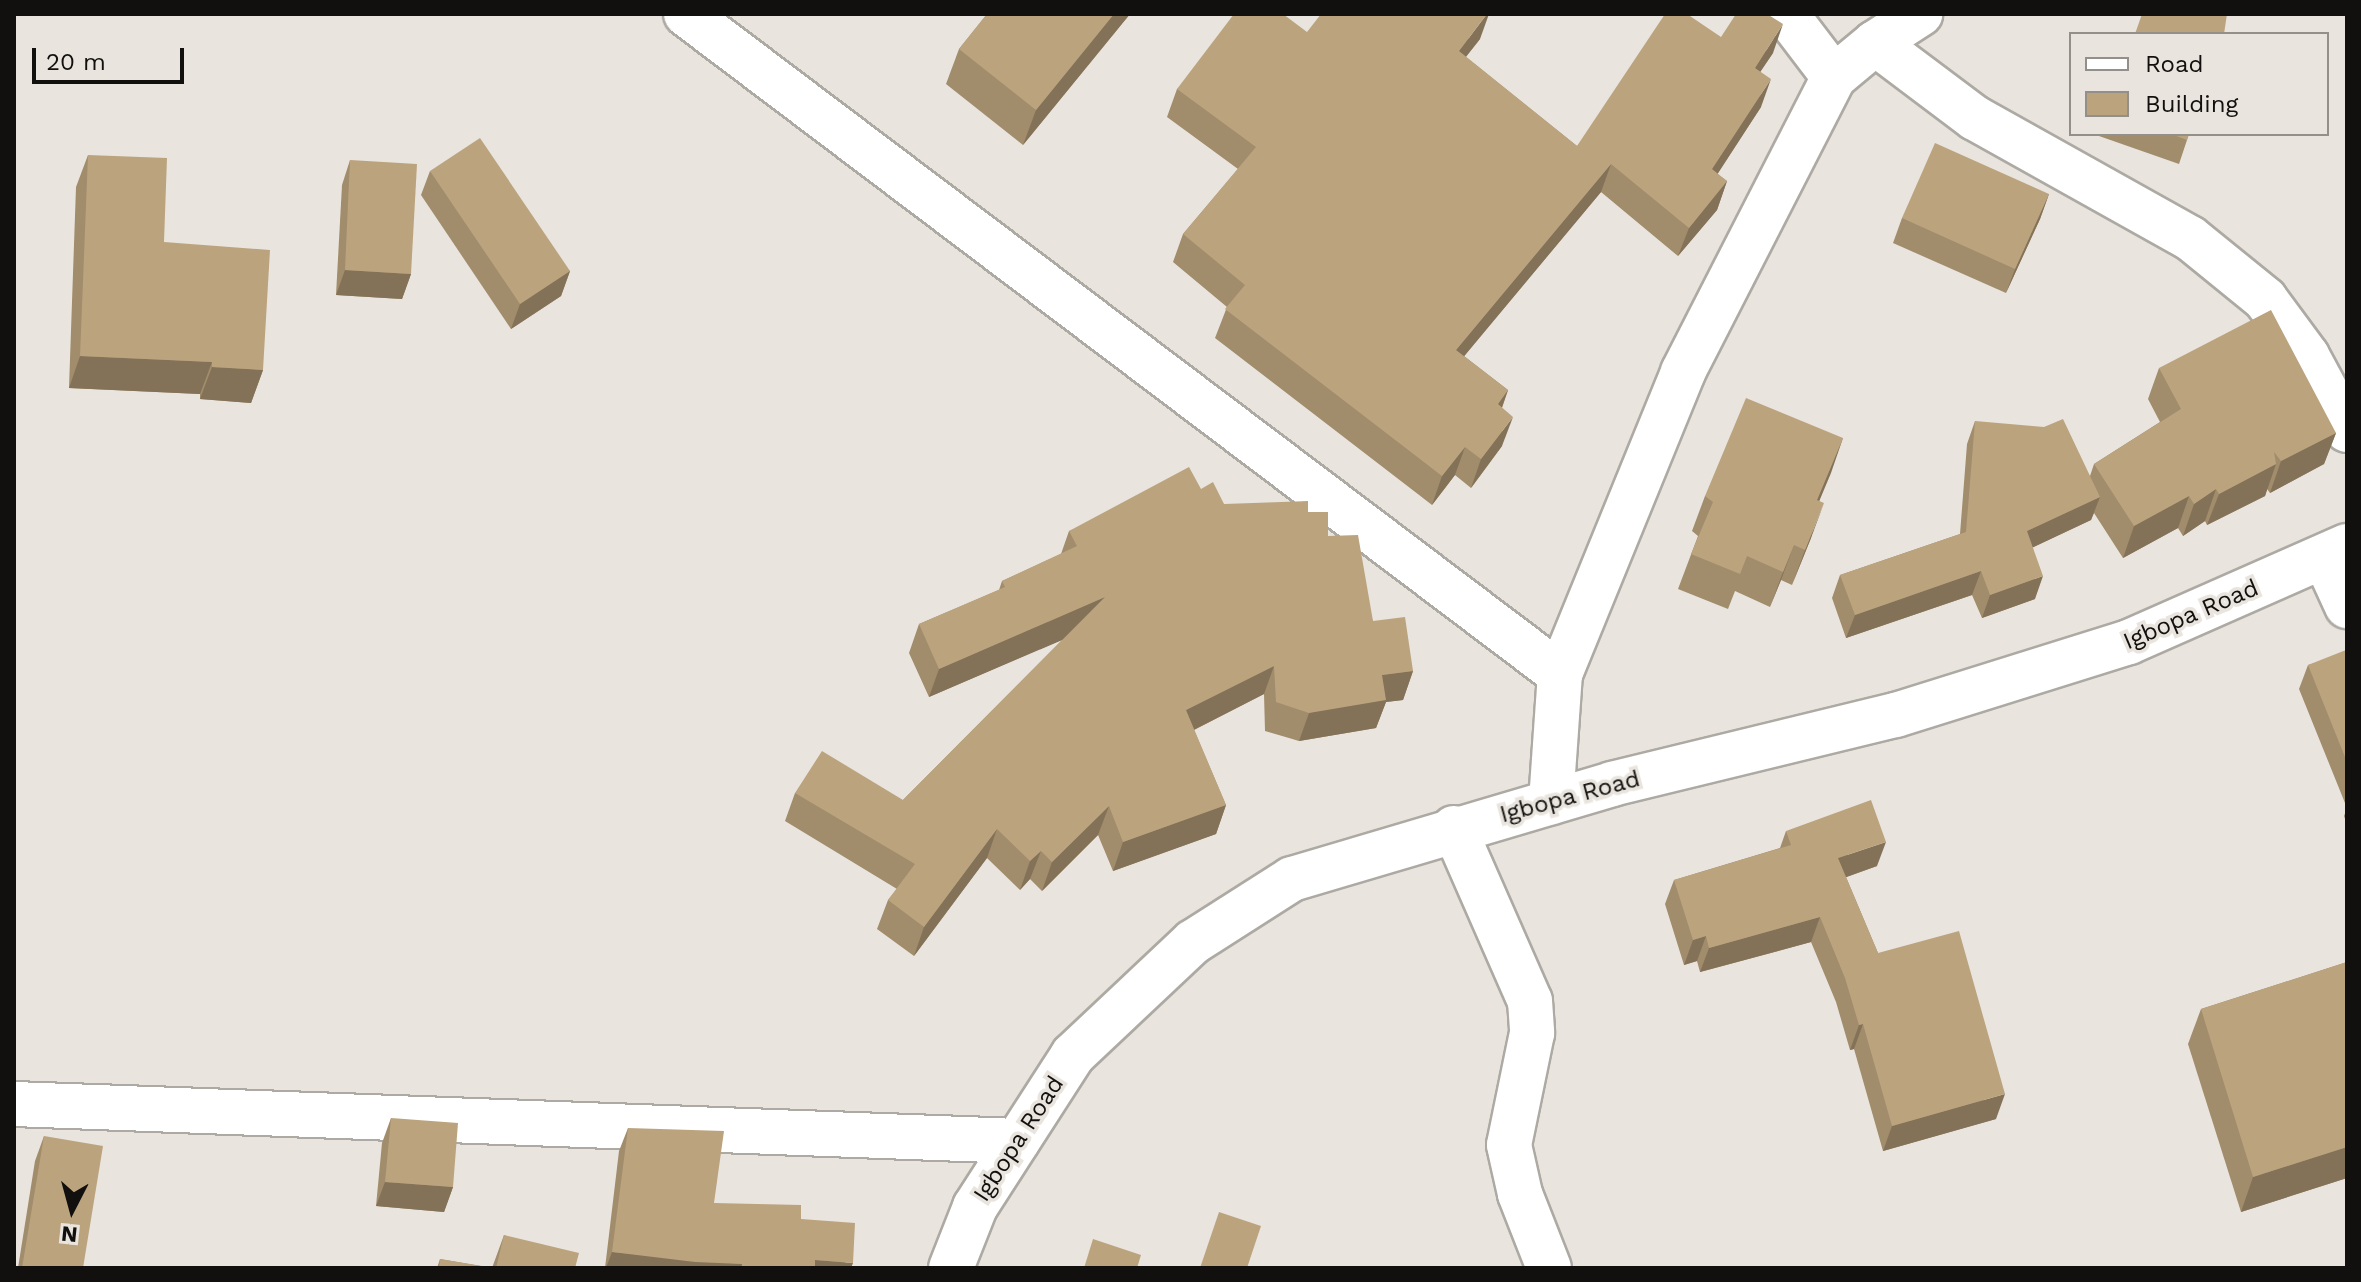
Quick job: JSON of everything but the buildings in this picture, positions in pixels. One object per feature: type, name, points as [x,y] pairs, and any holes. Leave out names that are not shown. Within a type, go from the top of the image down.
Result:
[{"type":"street","points":[[686,14],[1560,674]]},
{"type":"street","points":[[1786,14],[1834,77]]},
{"type":"street","points":[[1551,802],[1560,674],[1683,372],[1834,77],[1875,43],[1920,14]]},
{"type":"street","points":[[1875,43],[1975,118],[2190,238],[2265,299],[2307,356],[2347,430]]},
{"type":"street","points":[[2336,552],[2347,606]]},
{"type":"street","name":"Igbopa Road","points":[[951,1268],[975,1207],[1073,1055],[1193,942],[1292,879],[1454,828],[1896,715],[2086,656],[2129,642],[2336,552]]},
{"type":"street","points":[[1454,828],[1530,1001],[1532,1033],[1509,1145],[1520,1194],[1549,1268]]},
{"type":"street","points":[[14,1104],[1017,1141]]}]
